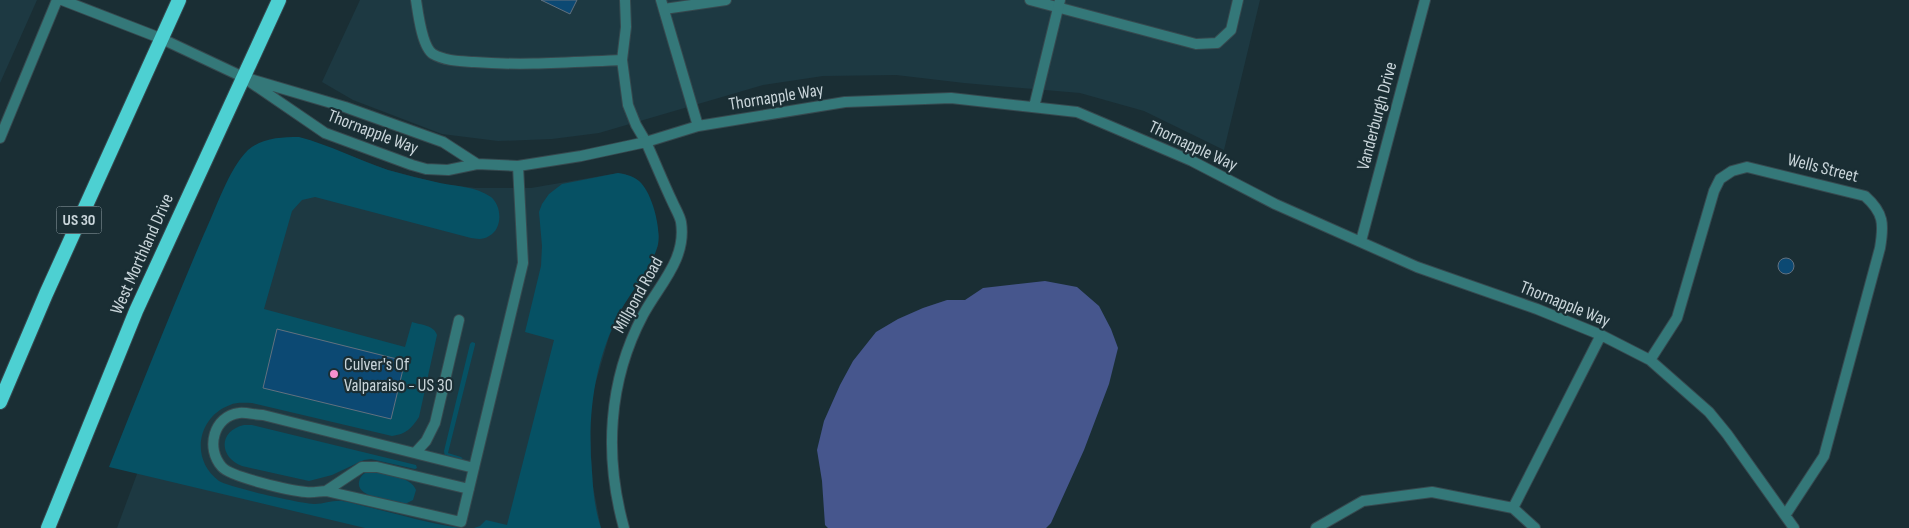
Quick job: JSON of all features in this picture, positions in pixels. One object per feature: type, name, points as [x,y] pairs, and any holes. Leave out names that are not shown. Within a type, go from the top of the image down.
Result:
[{"type":"highway","name":"US 30","points":[[0,402],[50,284],[160,38],[179,0]]},
{"type":"highway","name":"West Morthland Drive","points":[[48,528],[136,311],[279,0]]},
{"type":"street","points":[[0,138],[58,0]]},
{"type":"street","name":"Thornapple Way","points":[[62,0],[160,38],[243,77],[345,107],[443,142],[477,164]]},
{"type":"street","points":[[416,0],[426,46],[432,53],[451,60],[496,64],[622,60]]},
{"type":"street","name":"Millpond Road","points":[[624,528],[618,508],[612,472],[611,434],[614,397],[626,353],[643,314],[680,254],[681,222],[628,105],[622,60],[626,27],[625,0]]},
{"type":"street","points":[[698,126],[662,4],[726,0]]},
{"type":"street","points":[[1030,0],[1059,4],[1196,44],[1217,43],[1231,30],[1238,0]]},
{"type":"street","name":"Vanderburgh Drive","points":[[1361,241],[1425,0]]},
{"type":"street","points":[[1034,107],[1059,4]]},
{"type":"street","name":"Thornapple Way","points":[[243,77],[319,130],[350,143],[426,169],[448,170],[477,164],[518,166],[581,156],[646,142],[698,126],[845,102],[951,98],[1077,112],[1192,161],[1275,204],[1417,267],[1537,309],[1601,335],[1650,360],[1709,412],[1728,434],[1794,528]]},
{"type":"street","points":[[474,468],[262,416],[239,413],[224,420],[213,436],[213,454],[222,468],[235,475],[307,492],[326,491],[461,522],[469,489],[523,263],[518,166]]},
{"type":"street","name":"Wells Street","points":[[1650,360],[1677,318],[1709,203],[1720,179],[1732,171],[1747,166],[1865,196],[1873,203],[1882,221],[1880,248],[1824,456],[1786,514]]},
{"type":"street","points":[[415,453],[426,441],[435,423],[459,320]]},
{"type":"street","points":[[1513,508],[1601,335]]},
{"type":"street","points":[[326,491],[362,467],[377,467],[469,489]]},
{"type":"street","points":[[1316,528],[1363,501],[1432,492],[1513,508],[1534,528]]},
{"type":"shaded area","points":[[0,0],[37,0],[0,83]]},
{"type":"shaded area","points":[[360,0],[1260,0],[1224,150],[1144,111],[1080,93],[896,75],[823,76],[763,85],[599,133],[552,139],[498,141],[442,134],[353,100],[322,82]]},
{"type":"shaded area","points":[[299,137],[388,170],[485,193],[495,201],[499,211],[499,223],[494,233],[482,239],[476,239],[315,197],[302,200],[292,211],[264,309],[405,347],[412,322],[433,329],[437,335],[419,417],[408,430],[392,436],[252,403],[235,403],[219,411],[210,419],[204,429],[201,451],[204,462],[219,481],[250,491],[315,504],[335,501],[346,502],[427,522],[461,528],[365,528],[109,467],[192,263],[234,168],[248,150],[259,143],[279,138]]},
{"type":"shaded area","points":[[309,140],[388,170],[442,184],[476,188],[531,188],[618,173],[625,174],[639,181],[650,200],[655,214],[659,236],[658,246],[620,311],[609,337],[593,392],[590,419],[591,455],[593,486],[601,528],[117,528],[137,474],[274,147]]},
{"type":"shaded area","points":[[618,173],[634,178],[644,186],[652,202],[659,237],[652,260],[621,310],[612,329],[604,349],[594,389],[591,451],[593,486],[601,528],[474,528],[480,526],[486,520],[507,525],[554,340],[525,332],[541,266],[542,246],[539,212],[542,204],[549,194],[562,184]]},
{"type":"shaded area","points":[[1045,281],[1077,287],[1099,306],[1118,348],[1109,384],[1084,450],[1051,523],[1046,528],[828,528],[825,525],[822,481],[817,450],[824,421],[853,361],[876,332],[898,319],[923,308],[947,300],[965,300],[983,288]]},
{"type":"shaded area","points":[[472,342],[475,345],[448,453],[461,457],[464,460],[462,461],[445,457],[444,451]]},
{"type":"shaded area","points":[[244,425],[252,425],[416,465],[417,468],[371,459],[364,460],[332,475],[309,481],[242,466],[229,457],[225,444],[229,433]]},
{"type":"shaded area","points":[[369,471],[389,474],[409,482],[416,490],[413,500],[401,504],[368,495],[359,487],[359,482],[362,475]]},
{"type":"building","points":[[541,0],[577,0],[570,14]]},
{"type":"building","points":[[1786,258],[1792,260],[1794,266],[1792,272],[1786,274],[1780,272],[1778,266],[1780,260]]},
{"type":"building","name":"Culver's Of Valparaiso - US 30","points":[[277,329],[405,361],[391,419],[263,388]]},
{"type":"place","name":"Culver's Of Valparaiso - US 30","points":[[334,374]]}]
